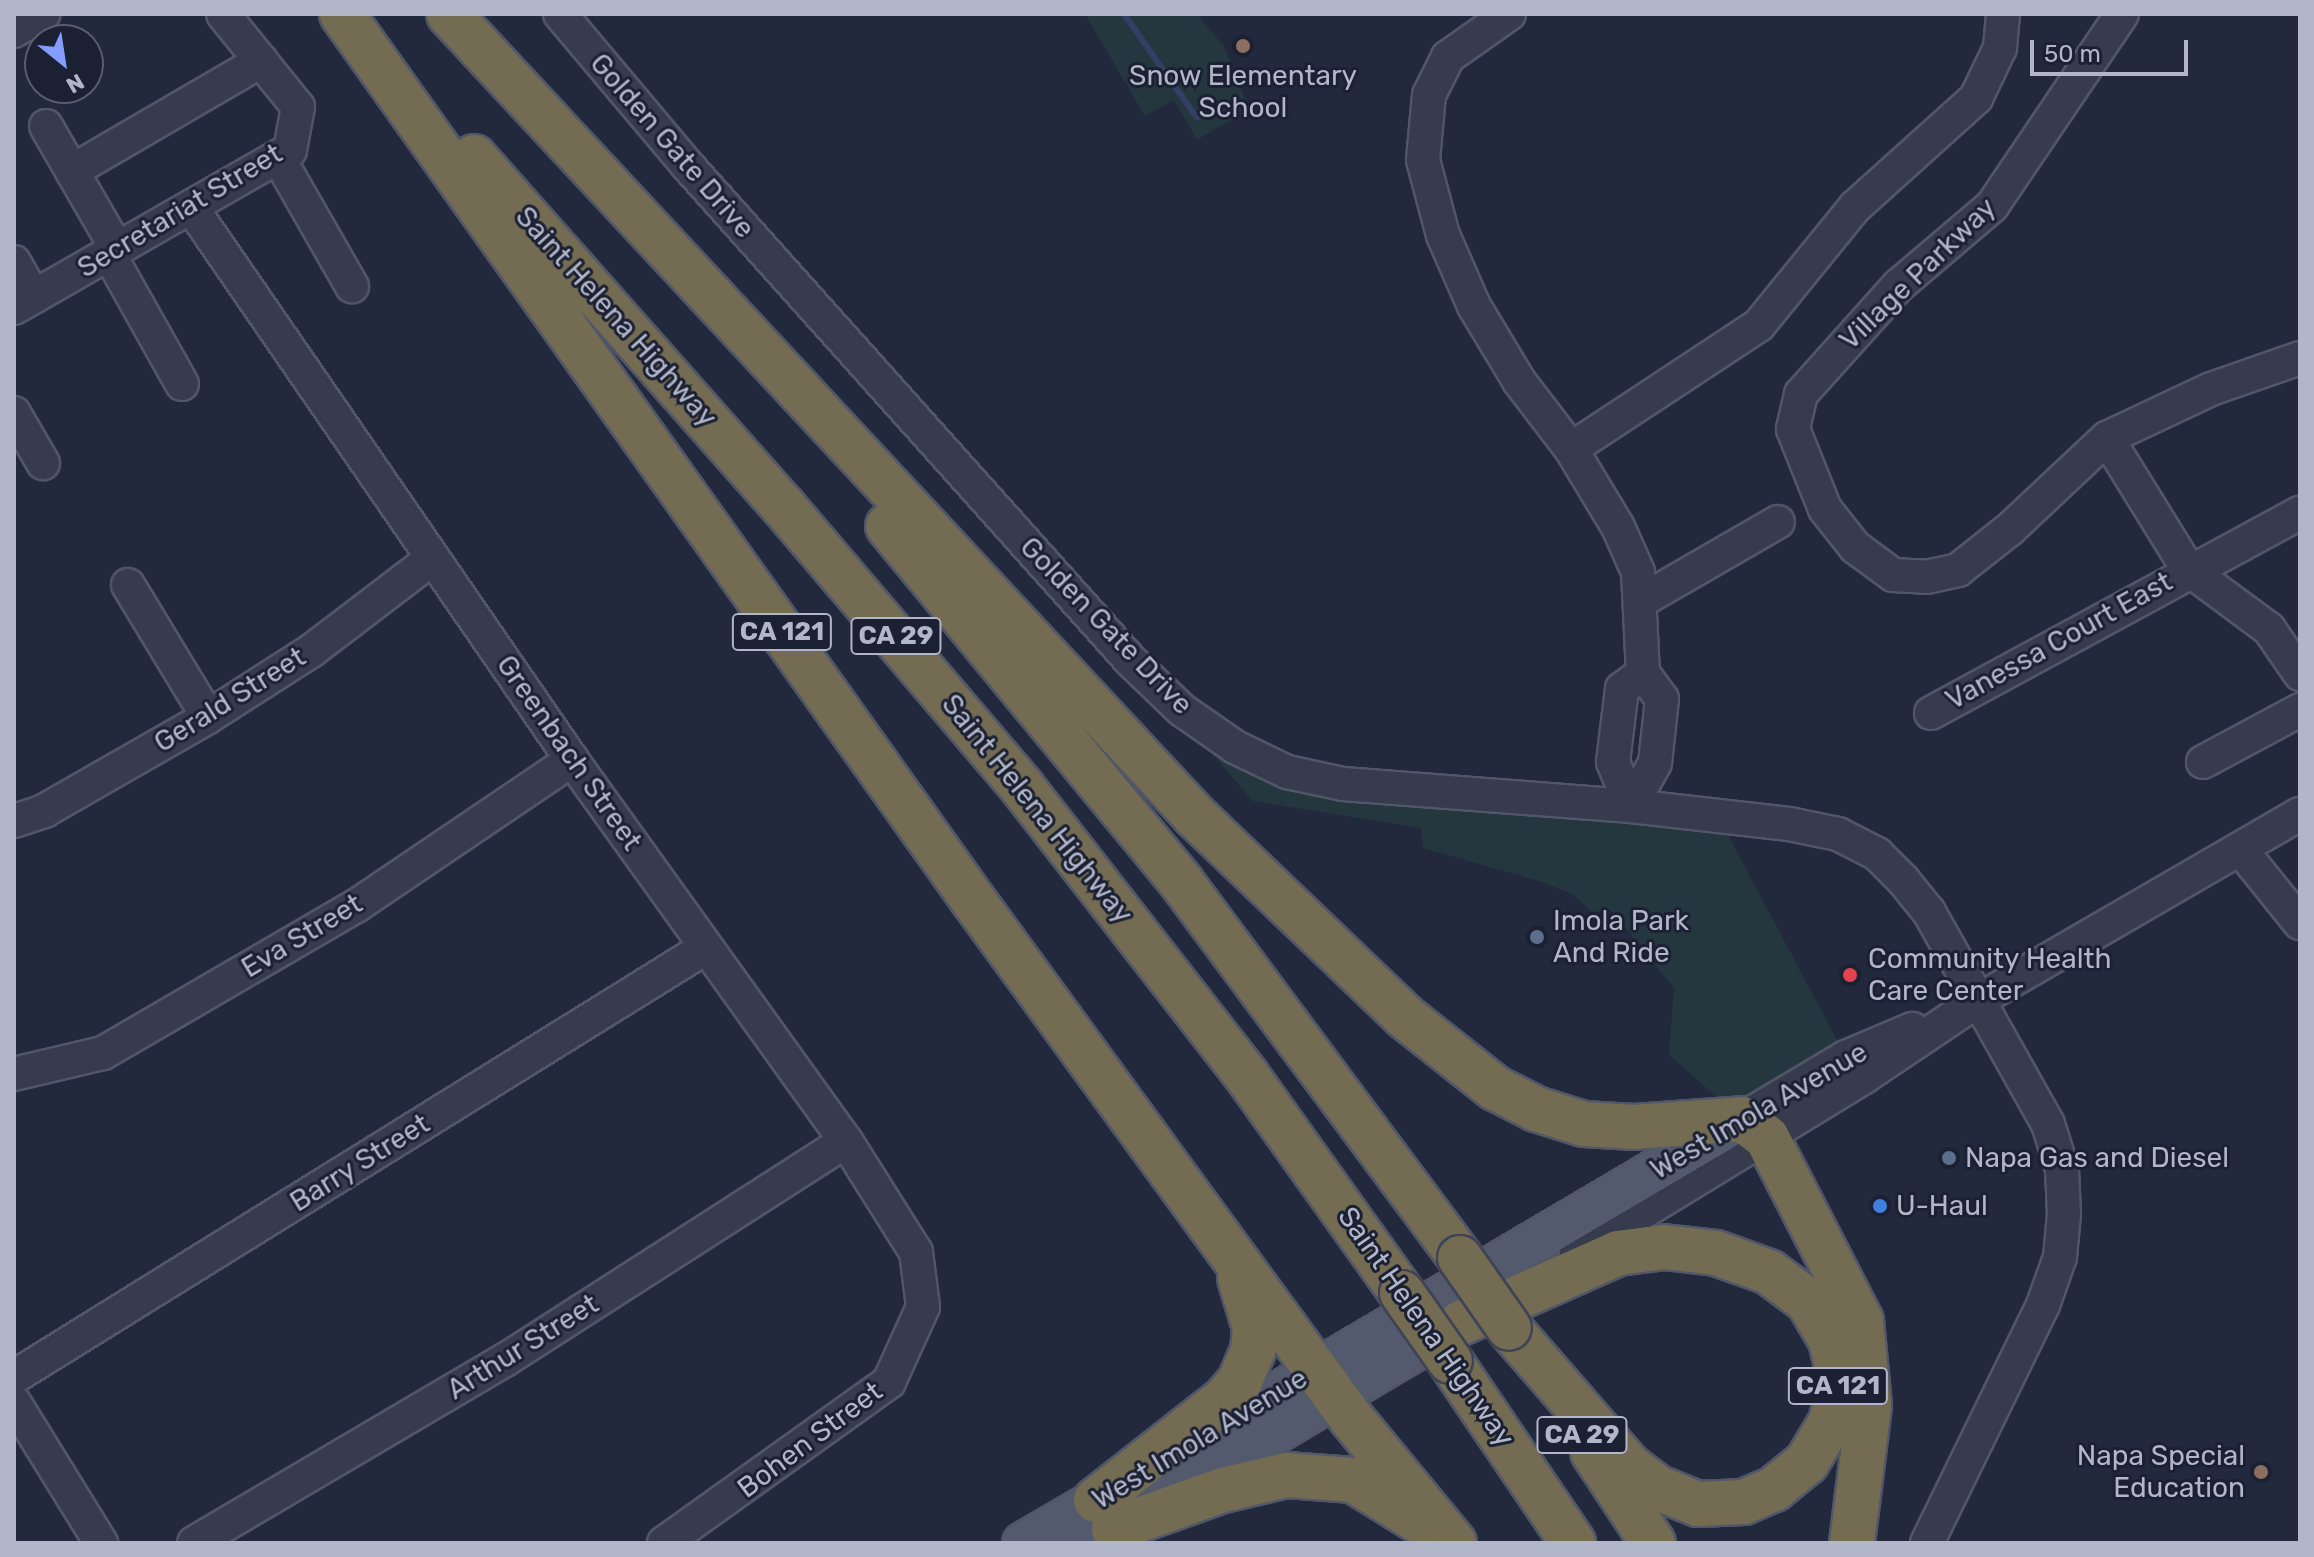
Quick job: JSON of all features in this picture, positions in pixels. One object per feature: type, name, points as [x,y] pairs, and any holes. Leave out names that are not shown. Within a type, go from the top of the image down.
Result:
[{"type":"highway","name":"CA 121","points":[[345,14],[1226,1247],[1255,1328],[1248,1367],[1225,1399],[1100,1524]]},
{"type":"highway","name":"Saint Helena Highway","points":[[345,14],[783,506],[1012,775],[1256,1088],[1402,1293],[1456,1342],[1573,1543]]},
{"type":"highway","points":[[447,14],[1194,815],[1404,1016],[1495,1088],[1536,1109],[1584,1124],[1755,1129],[1861,1321],[1869,1406],[1852,1543]]},
{"type":"highway","name":"CA 29","points":[[447,14],[1057,726],[1257,981],[1460,1258],[1653,1543]]},
{"type":"highway","points":[[1226,1247],[1326,1384],[1454,1543]]},
{"type":"highway","name":"CA 121","points":[[1456,1342],[1618,1253],[1664,1247],[1716,1253],[1769,1272],[1808,1301],[1831,1340],[1839,1375],[1836,1402],[1827,1431],[1807,1462],[1774,1489],[1744,1502],[1698,1504],[1658,1488],[1628,1465],[1509,1328]]},
{"type":"highway","points":[[1100,1524],[1287,1475],[1353,1480],[1405,1509],[1445,1543]]},
{"type":"main road","name":"West Imola Avenue","points":[[1023,1543],[1100,1524],[1326,1384],[1755,1129]]},
{"type":"main road","name":"West Imola Avenue","points":[[1326,1384],[1456,1342]]},
{"type":"street","points":[[14,31],[44,14]]},
{"type":"street","name":"Secretariat Street","points":[[24,303],[290,150],[298,107],[223,14]]},
{"type":"street","name":"Golden Gate Drive","points":[[560,14],[808,300],[1131,661],[1182,710],[1235,747],[1287,772],[1329,781],[1409,792],[1631,806],[1789,824],[1838,834],[1877,854],[1929,912],[2048,1124],[2062,1169],[2064,1214],[2060,1257],[2043,1305],[1927,1543]]},
{"type":"street","points":[[1509,14],[1448,57],[1429,95],[1423,160],[1443,235],[1474,306],[1519,381],[1571,449],[1618,527],[1638,572],[1643,673],[1662,699],[1655,763],[1631,806]]},
{"type":"street","points":[[1571,449],[1759,325],[1855,207],[1976,98],[2000,48],[2003,14]]},
{"type":"street","name":"Village Parkway","points":[[2122,14],[1992,206],[1898,286],[1801,394],[1793,429],[1825,509],[1855,547],[1893,575],[1926,577],[1958,570],[2107,438],[2211,389],[2300,358]]},
{"type":"street","points":[[72,171],[261,61]]},
{"type":"street","points":[[46,126],[182,384]]},
{"type":"street","points":[[278,157],[352,286]]},
{"type":"street","name":"Greenbach Street","points":[[191,207],[572,760],[905,1228],[916,1252],[923,1307]]},
{"type":"street","points":[[14,262],[24,303]]},
{"type":"street","points":[[14,413],[43,463]]},
{"type":"street","points":[[2107,438],[2188,569],[2269,629],[2300,674]]},
{"type":"street","name":"Vanessa Court East","points":[[1931,713],[2188,569],[2300,513]]},
{"type":"street","points":[[1641,601],[1778,522]]},
{"type":"street","name":"Gerald Street","points":[[14,821],[44,811],[208,717],[311,651],[433,558]]},
{"type":"street","points":[[128,585],[208,717]]},
{"type":"street","points":[[2203,762],[2300,710]]},
{"type":"street","name":"Eva Street","points":[[14,1074],[103,1053],[356,906],[572,760]]},
{"type":"street","name":"West Imola Avenue","points":[[1456,1342],[1755,1129],[2300,814]]},
{"type":"street","points":[[2241,850],[2300,923]]},
{"type":"street","name":"Barry Street","points":[[14,1377],[705,948]]},
{"type":"street","name":"Arthur Street","points":[[194,1543],[505,1360],[846,1141]]},
{"type":"street","name":"Bohen Street","points":[[664,1543],[889,1382],[923,1307]]},
{"type":"street","points":[[14,1402],[101,1543]]},
{"type":"shaded area","points":[[1085,14],[1196,14],[1224,46],[1249,109],[1197,140],[1174,100],[1145,116]]},
{"type":"shaded area","points":[[1131,661],[1287,772],[1718,816],[1846,1057],[1742,1119],[1669,1055],[1674,988],[1612,911],[1592,912],[1572,894],[1539,881],[1423,848],[1421,828],[1253,801]]},
{"type":"waterway","points":[[1124,14],[1197,118]]},
{"type":"place","name":"Snow Elementary School","points":[[1243,46]]},
{"type":"place","name":"Imola Park And Ride","points":[[1537,937]]},
{"type":"place","name":"Community Health Care Center","points":[[1850,975]]},
{"type":"place","name":"Napa Gas and Diesel","points":[[1949,1158]]},
{"type":"place","name":"U-Haul","points":[[1880,1206]]},
{"type":"place","name":"Napa Special Education","points":[[2261,1472]]}]
